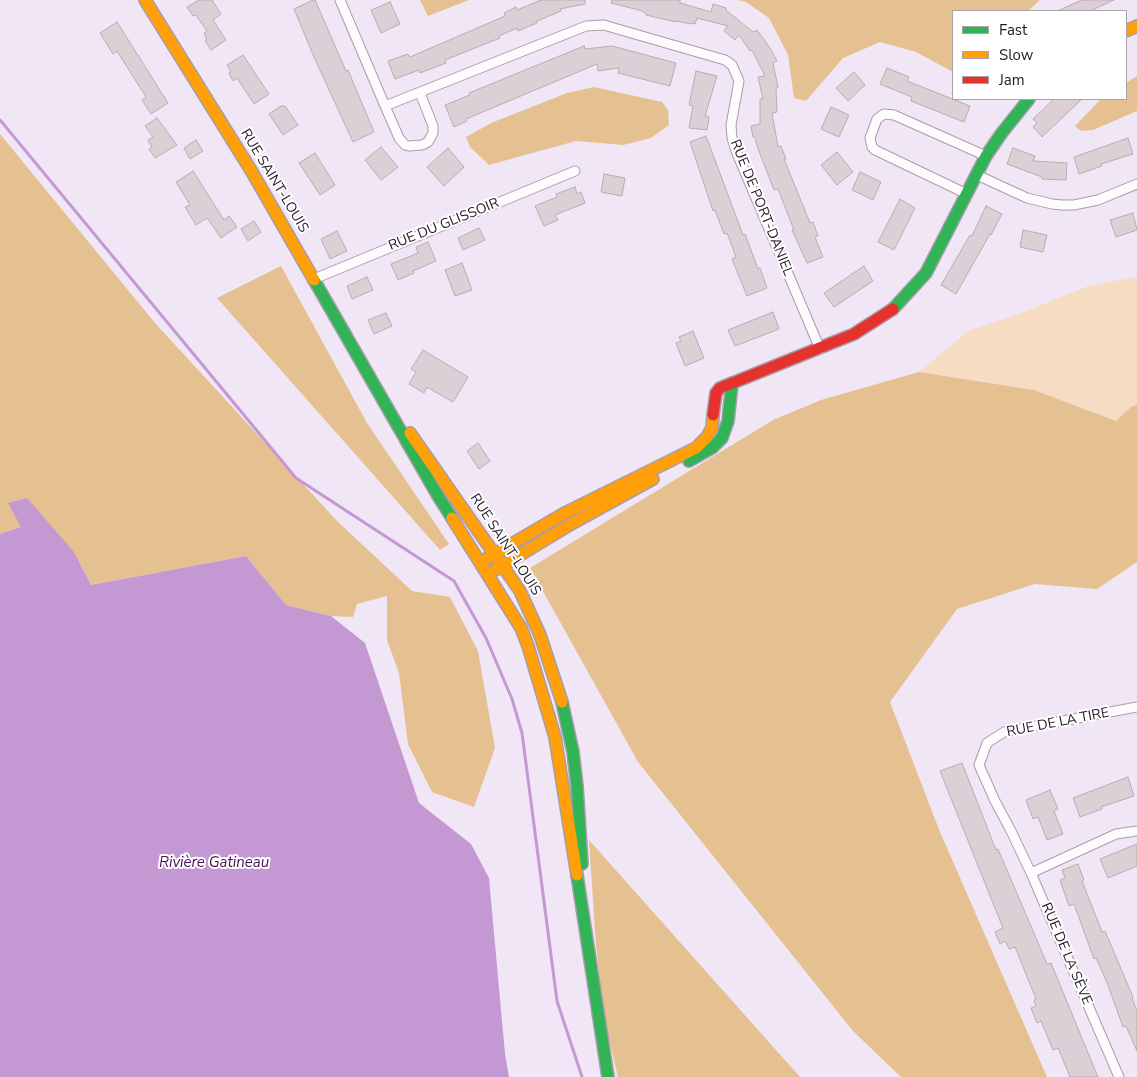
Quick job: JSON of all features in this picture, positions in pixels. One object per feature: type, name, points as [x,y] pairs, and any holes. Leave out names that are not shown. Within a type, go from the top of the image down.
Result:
[{"type":"main road","name":"RUE SAINT-LOUIS","points":[[145,0],[252,172],[438,496],[489,574],[521,628],[547,706],[561,772],[608,1077]]},
{"type":"main road","points":[[481,562],[562,514],[696,448],[707,437],[712,428],[718,390],[854,334],[892,310],[926,273],[986,156],[1028,100]]},
{"type":"main road","name":"RUE SAINT-LOUIS","points":[[372,380],[520,591],[540,635],[557,684],[568,727],[577,786],[588,955]]},
{"type":"main road","points":[[489,574],[571,524],[712,448],[722,438],[726,427],[732,383]]},
{"type":"street","points":[[340,0],[399,138],[405,145],[422,146],[428,142],[433,133],[433,126],[420,93]]},
{"type":"street","name":"RUE DE PORT-DANIEL","points":[[385,106],[578,29],[595,25],[614,28],[725,60],[732,65],[739,81],[731,125],[736,151],[820,348]]},
{"type":"street","points":[[967,194],[875,150],[872,147],[870,138],[877,119],[884,114],[894,115],[986,156]]},
{"type":"street","name":"RUE DU GLISSOIR","points":[[314,279],[575,171]]},
{"type":"street","points":[[977,175],[1027,198],[1062,205],[1098,200],[1137,184]]},
{"type":"street","name":"RUE DE LA TIRE","points":[[1011,831],[979,765],[988,743],[1004,732],[1137,707]]},
{"type":"street","points":[[1031,873],[1116,834],[1137,830]]},
{"type":"street","name":"RUE DE LA SÈVE","points":[[1011,831],[1119,1077]]},
{"type":"shaded area","points":[[420,0],[469,0],[428,16]]},
{"type":"shaded area","points":[[737,0],[1040,0],[1029,10],[952,10],[952,71],[916,52],[880,42],[843,58],[806,101],[794,98],[788,55],[769,18],[746,2]]},
{"type":"shaded area","points":[[1137,76],[1137,111],[1093,130],[1081,131],[1075,126],[1100,100],[1127,100],[1127,82]]},
{"type":"shaded area","points":[[594,87],[662,102],[668,110],[669,125],[651,138],[623,145],[576,141],[489,165],[470,147],[466,137],[491,123],[567,93]]},
{"type":"shaded area","points":[[0,134],[155,323],[337,521],[412,591],[450,597],[478,651],[495,748],[474,807],[432,792],[408,744],[399,673],[387,640],[387,596],[357,604],[353,617],[331,616],[286,605],[246,556],[91,585],[74,552],[22,527],[0,534]]},
{"type":"shaded area","points":[[281,266],[367,423],[449,544],[440,550],[217,298]]},
{"type":"shaded area","points":[[1137,277],[1137,405],[1132,406],[1116,421],[1034,390],[919,372],[968,331],[1019,314],[1091,285]]},
{"type":"shaded area","points":[[919,372],[1034,390],[1116,421],[1132,406],[1137,405],[1137,562],[1097,589],[1035,584],[957,609],[890,702],[940,832],[1047,1077],[901,1077],[853,1031],[638,762],[530,568],[773,420],[821,400]]},
{"type":"shaded area","points":[[589,840],[800,1077],[618,1077],[605,1022],[596,946]]},
{"type":"water","name":"Rivière Gatineau","points":[[27,498],[74,552],[91,585],[246,556],[286,605],[331,616],[365,643],[419,803],[471,844],[489,878],[505,1054],[509,1077],[0,1077],[0,534],[21,527],[8,503]]},
{"type":"building","points":[[199,0],[212,0],[221,14],[213,20],[226,40],[211,50],[205,40],[207,39],[204,33],[207,31],[196,15],[193,16],[187,7]]},
{"type":"building","points":[[315,0],[346,71],[348,70],[374,132],[353,142],[294,9]]},
{"type":"building","points":[[541,0],[585,0],[585,4],[560,9],[561,11],[537,21],[537,23],[518,31],[517,28],[499,36],[500,38],[445,60],[446,63],[420,73],[419,70],[395,79],[388,61],[408,54],[410,57],[505,16],[504,13],[516,7],[517,10]]},
{"type":"building","points":[[612,0],[680,0],[680,3],[711,12],[713,4],[726,8],[753,32],[757,30],[777,61],[773,63],[778,87],[776,88],[777,112],[772,113],[778,147],[781,146],[786,159],[784,159],[810,223],[813,222],[818,236],[815,237],[823,257],[807,263],[792,230],[794,230],[778,189],[774,190],[755,137],[753,137],[751,126],[760,124],[760,99],[763,99],[758,77],[765,76],[752,50],[750,51],[739,35],[735,40],[724,31],[728,26],[697,18],[695,24],[676,22],[646,15],[646,13],[639,10],[611,3]]},
{"type":"building","points":[[1082,0],[1114,0],[1092,10],[1059,10]]},
{"type":"building","points":[[390,2],[400,24],[381,33],[371,10]]},
{"type":"building","points":[[117,22],[168,103],[151,114],[142,100],[146,97],[117,51],[113,54],[100,33]]},
{"type":"building","points":[[584,46],[585,49],[612,46],[676,63],[670,86],[618,73],[619,68],[598,71],[597,64],[466,119],[467,121],[454,127],[445,105],[470,95],[469,93]]},
{"type":"building","points":[[243,55],[269,94],[254,104],[237,78],[233,81],[227,65]]},
{"type":"building","points":[[887,68],[909,77],[907,81],[970,106],[964,122],[911,101],[912,97],[880,84]]},
{"type":"building","points":[[696,71],[717,76],[705,116],[709,117],[707,130],[689,128],[693,106],[689,105]]},
{"type":"building","points":[[854,72],[865,85],[848,101],[836,88]]},
{"type":"building","points":[[1053,100],[1081,100],[1042,137],[1033,127],[1037,123],[1033,119]]},
{"type":"building","points":[[281,106],[285,106],[298,125],[283,135],[269,114]]},
{"type":"building","points":[[831,107],[849,115],[839,137],[821,129]]},
{"type":"building","points":[[157,118],[177,145],[155,158],[149,149],[152,147],[148,140],[153,137],[145,126]]},
{"type":"building","points":[[706,136],[743,235],[745,234],[767,288],[747,296],[732,259],[736,257],[727,233],[724,234],[715,210],[713,211],[690,142]]},
{"type":"building","points":[[1128,138],[1133,154],[1101,164],[1102,166],[1079,174],[1074,157]]},
{"type":"building","points":[[196,140],[203,151],[190,159],[184,148]]},
{"type":"building","points":[[381,147],[398,167],[381,180],[365,160]]},
{"type":"building","points":[[448,148],[464,167],[444,186],[427,167]]},
{"type":"building","points":[[1013,148],[1035,156],[1033,161],[1067,163],[1066,180],[1042,179],[1042,177],[1007,164]]},
{"type":"building","points":[[837,152],[853,172],[837,185],[821,165]]},
{"type":"building","points":[[315,153],[335,185],[320,195],[299,163]]},
{"type":"building","points":[[193,171],[224,220],[229,216],[237,227],[221,238],[207,218],[196,225],[185,207],[190,205],[176,182]]},
{"type":"building","points":[[860,172],[881,182],[873,200],[852,190]]},
{"type":"building","points":[[604,174],[625,178],[622,196],[601,192]]},
{"type":"building","points":[[575,187],[577,194],[581,192],[585,203],[555,215],[558,220],[544,226],[535,206],[557,197],[556,194]]},
{"type":"building","points":[[900,199],[915,208],[894,250],[878,242]]},
{"type":"building","points":[[986,206],[1002,214],[956,294],[941,285],[970,235],[972,236]]},
{"type":"building","points":[[1133,213],[1137,230],[1116,237],[1110,220]]},
{"type":"building","points":[[254,221],[261,232],[248,241],[241,229]]},
{"type":"building","points":[[479,228],[485,240],[463,250],[458,238]]},
{"type":"building","points":[[1023,230],[1047,235],[1043,252],[1020,247]]},
{"type":"building","points":[[337,231],[347,251],[330,259],[321,239]]},
{"type":"building","points":[[428,242],[436,261],[398,280],[391,264],[418,253],[416,247]]},
{"type":"building","points":[[462,263],[472,290],[455,296],[445,270]]},
{"type":"building","points":[[864,266],[873,281],[834,307],[824,293]]},
{"type":"building","points":[[367,277],[373,290],[352,299],[347,286]]},
{"type":"building","points":[[773,312],[779,329],[735,346],[728,330]]},
{"type":"building","points":[[386,313],[392,326],[374,334],[368,320]]},
{"type":"building","points":[[693,331],[704,358],[685,366],[676,343],[681,341],[679,337]]},
{"type":"building","points":[[423,350],[468,377],[453,402],[427,387],[424,393],[409,384],[416,372],[411,369]]},
{"type":"building","points":[[478,443],[490,461],[479,469],[467,451]]},
{"type":"building","points":[[962,763],[996,850],[998,849],[1047,964],[1051,963],[1098,1077],[1070,1077],[1058,1048],[1053,1050],[1041,1021],[1037,1023],[1031,1008],[1036,1006],[1034,1000],[1036,999],[1015,947],[1009,949],[1005,941],[1000,944],[995,932],[1003,928],[940,771]]},
{"type":"building","points":[[1128,777],[1134,796],[1101,807],[1102,809],[1080,817],[1073,798]]},
{"type":"building","points":[[1050,790],[1058,809],[1054,811],[1063,834],[1047,840],[1038,817],[1033,819],[1026,800]]},
{"type":"building","points":[[1137,844],[1137,866],[1108,878],[1100,859]]},
{"type":"building","points":[[1078,864],[1084,880],[1082,881],[1102,932],[1105,931],[1133,997],[1137,1011],[1137,1051],[1126,1026],[1123,1027],[1108,985],[1096,958],[1094,959],[1074,904],[1069,906],[1060,880],[1065,878],[1062,870]]},
{"type":"waterway","points":[[0,120],[296,478],[454,581],[486,638],[512,699],[522,733],[557,1001],[582,1077]]},
{"type":"traffic: fast","points":[[893,309],[926,273],[986,156],[1028,100]]},
{"type":"traffic: fast","points":[[314,280],[452,518]]},
{"type":"traffic: fast","points":[[689,461],[712,448],[722,438],[728,421],[732,383]]},
{"type":"traffic: fast","points":[[562,702],[573,752],[582,864]]},
{"type":"traffic: fast","points":[[577,875],[608,1077]]},
{"type":"traffic: slow","points":[[145,0],[252,172],[314,280]]},
{"type":"traffic: slow","points":[[1127,31],[1137,26]]},
{"type":"traffic: slow","points":[[481,562],[563,514],[696,448],[707,437],[712,428],[713,415]]},
{"type":"traffic: slow","points":[[410,433],[520,591],[540,635],[562,702]]},
{"type":"traffic: slow","points":[[495,570],[571,524],[653,479]]},
{"type":"traffic: slow","points":[[452,518],[521,628],[528,646],[555,737],[577,875]]},
{"type":"traffic: jam","points":[[713,415],[716,393],[720,388],[854,334],[893,309]]}]
